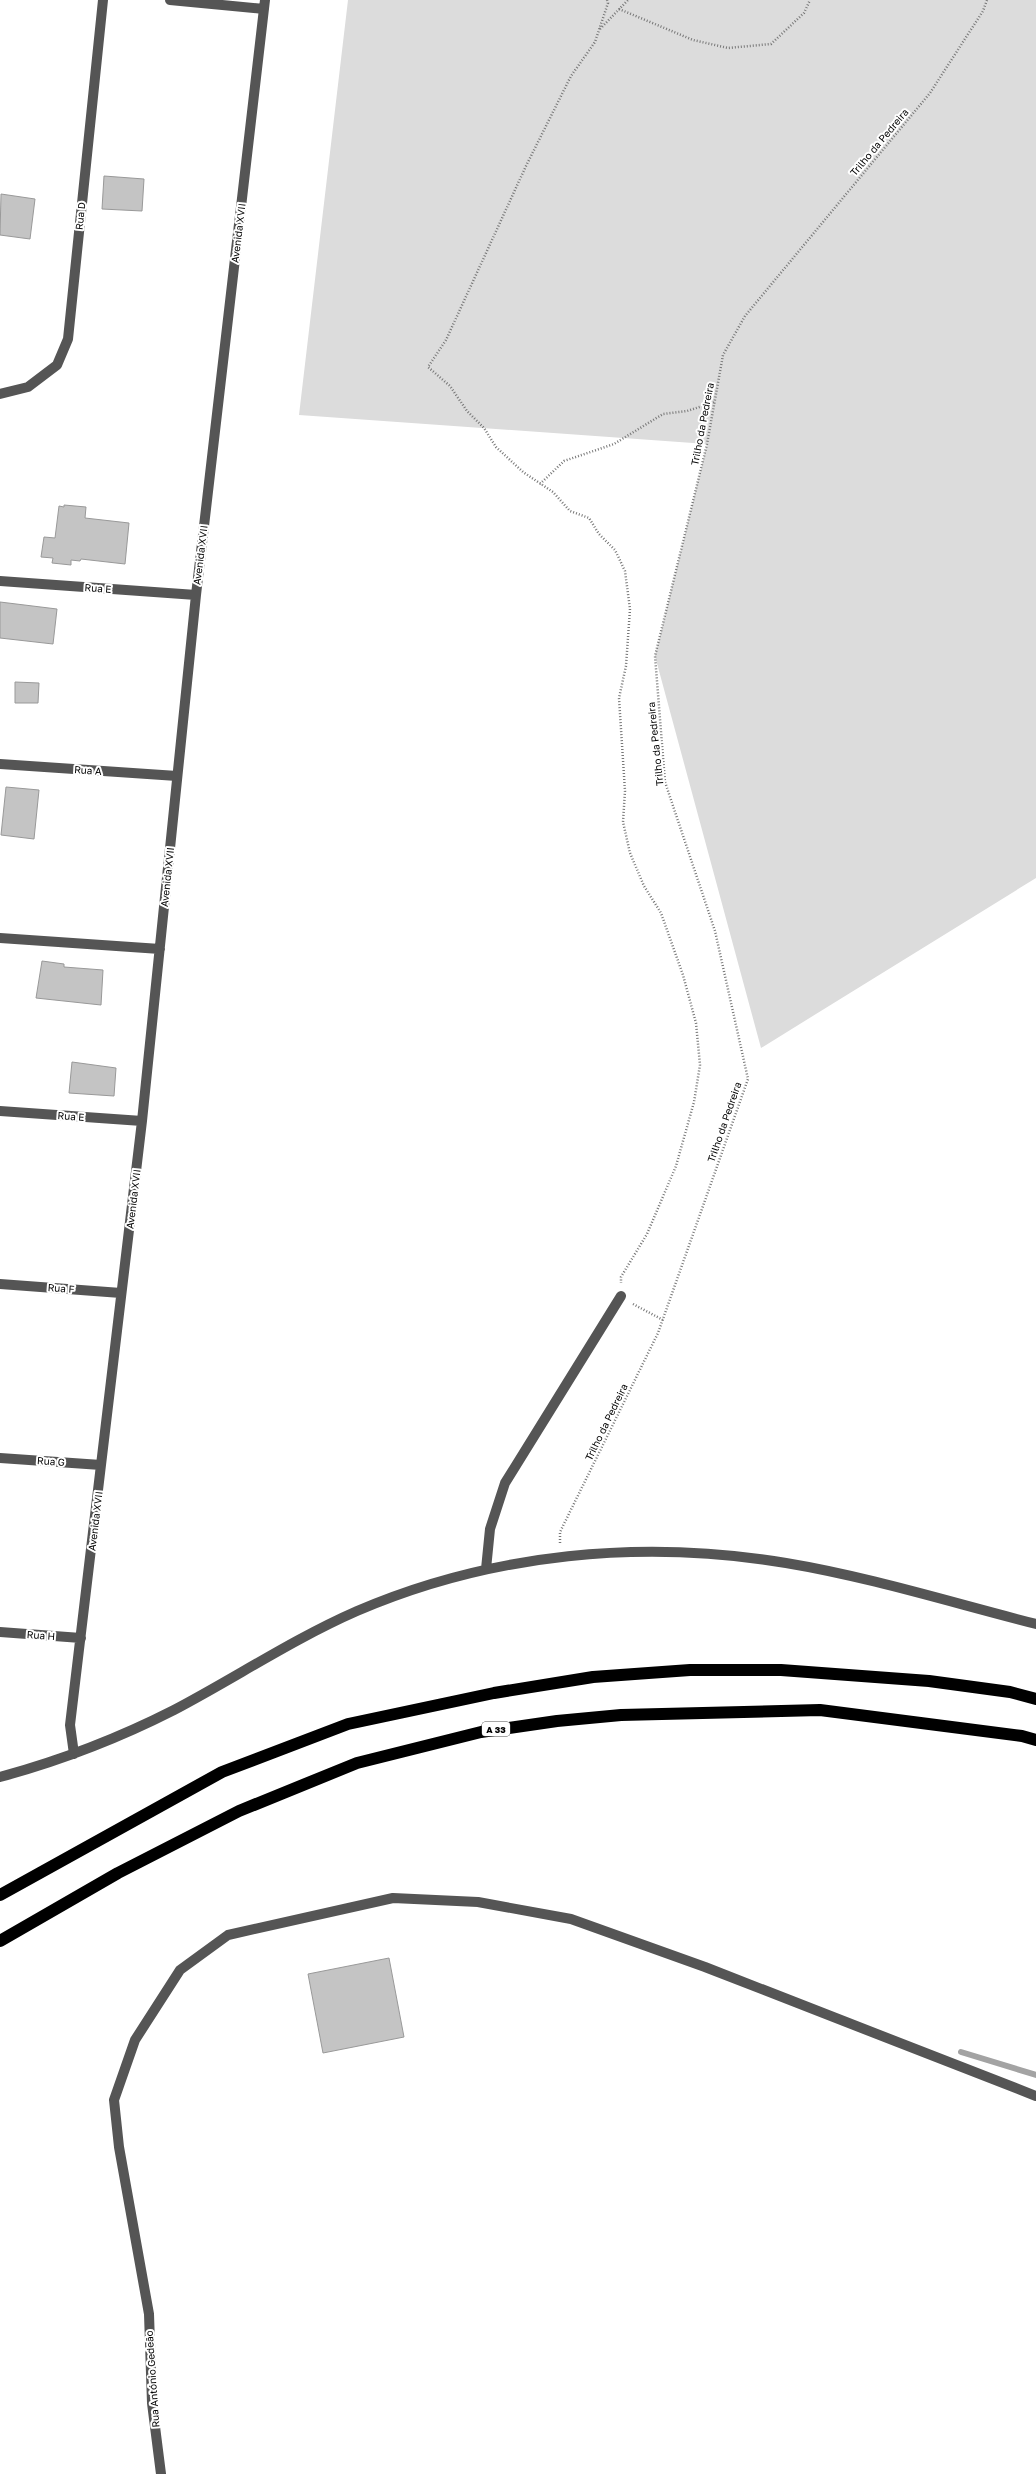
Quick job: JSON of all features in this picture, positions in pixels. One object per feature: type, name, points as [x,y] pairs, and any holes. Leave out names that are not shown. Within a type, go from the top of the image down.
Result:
[{"type":"highway","points":[[0,1895],[222,1772],[348,1724],[494,1693],[593,1677],[690,1670],[781,1670],[929,1681],[1010,1692],[1036,1699]]},
{"type":"highway","name":"A 33","points":[[0,1941],[118,1873],[239,1811],[357,1763],[481,1732],[557,1720],[621,1716],[820,1710],[1022,1736],[1036,1740]]},
{"type":"street","name":"Rua D","points":[[0,394],[28,387],[57,365],[68,339],[103,0]]},
{"type":"street","points":[[170,0],[265,5]]},
{"type":"street","name":"Avenida XVII","points":[[74,1754],[70,1725],[142,1121],[196,595],[265,5]]},
{"type":"street","name":"Rua E","points":[[0,581],[196,595]]},
{"type":"street","name":"Rua A","points":[[0,764],[177,776]]},
{"type":"street","points":[[0,938],[160,949]]},
{"type":"street","name":"Rua E","points":[[0,1111],[142,1121]]},
{"type":"street","name":"Rua F","points":[[0,1284],[122,1293]]},
{"type":"street","points":[[486,1569],[490,1530],[505,1483],[621,1296]]},
{"type":"street","name":"Rua G","points":[[0,1458],[101,1465]]},
{"type":"street","points":[[0,1777],[74,1754],[172,1711],[288,1644],[357,1611],[418,1588],[486,1569],[560,1557],[604,1552],[664,1551],[750,1557],[852,1577],[1036,1624]]},
{"type":"street","name":"Rua H","points":[[0,1632],[81,1638]]},
{"type":"street","name":"Rua António Gedeão","points":[[161,2474],[152,2402],[149,2314],[119,2147],[114,2100],[135,2040],[180,1970],[228,1935],[393,1898],[478,1902],[572,1919],[705,1967],[1036,2096]]},
{"type":"path","points":[[607,0],[608,3],[595,42],[572,76],[529,159],[446,340],[428,367],[450,386],[466,411],[484,428],[496,447],[523,472],[553,492],[570,510],[589,518],[599,534],[614,550],[625,571],[630,609],[626,666],[619,698],[625,791],[623,822],[630,853],[644,886],[661,913],[683,975],[696,1023],[700,1065],[694,1102],[676,1166],[647,1234],[621,1277],[621,1296],[663,1320]]},
{"type":"path","points":[[599,31],[628,0]]},
{"type":"path","points":[[619,10],[693,40],[728,48],[771,44],[804,13],[810,0]]},
{"type":"path","name":"Trilho da Pedreira","points":[[560,1557],[560,1532],[663,1320],[748,1079],[715,931],[665,782],[655,656],[707,444],[724,354],[745,316],[930,93],[983,11],[987,0]]},
{"type":"path","points":[[540,484],[564,461],[614,444],[663,414],[687,411],[715,402]]},
{"type":"shaded area","points":[[348,0],[1036,0],[1036,878],[761,1048],[655,656],[707,444],[299,415]]},
{"type":"building","points":[[104,176],[144,179],[142,211],[102,209]]},
{"type":"building","points":[[1,194],[35,199],[30,239],[0,235]]},
{"type":"building","points":[[64,505],[86,507],[85,518],[129,523],[125,564],[81,559],[80,561],[71,560],[71,565],[52,563],[53,558],[41,557],[44,537],[55,538],[59,506],[64,507]]},
{"type":"building","points":[[0,602],[57,609],[53,644],[0,638]]},
{"type":"building","points":[[15,682],[39,683],[38,703],[15,703]]},
{"type":"building","points":[[6,787],[39,790],[34,839],[1,835]]},
{"type":"building","points":[[42,961],[64,964],[64,967],[103,970],[101,1005],[36,998]]},
{"type":"building","points":[[72,1062],[116,1068],[114,1096],[69,1093]]},
{"type":"building","points":[[389,1958],[404,2037],[323,2053],[308,1974]]},
{"type":"waterway","points":[[961,2052],[1036,2075]]}]
